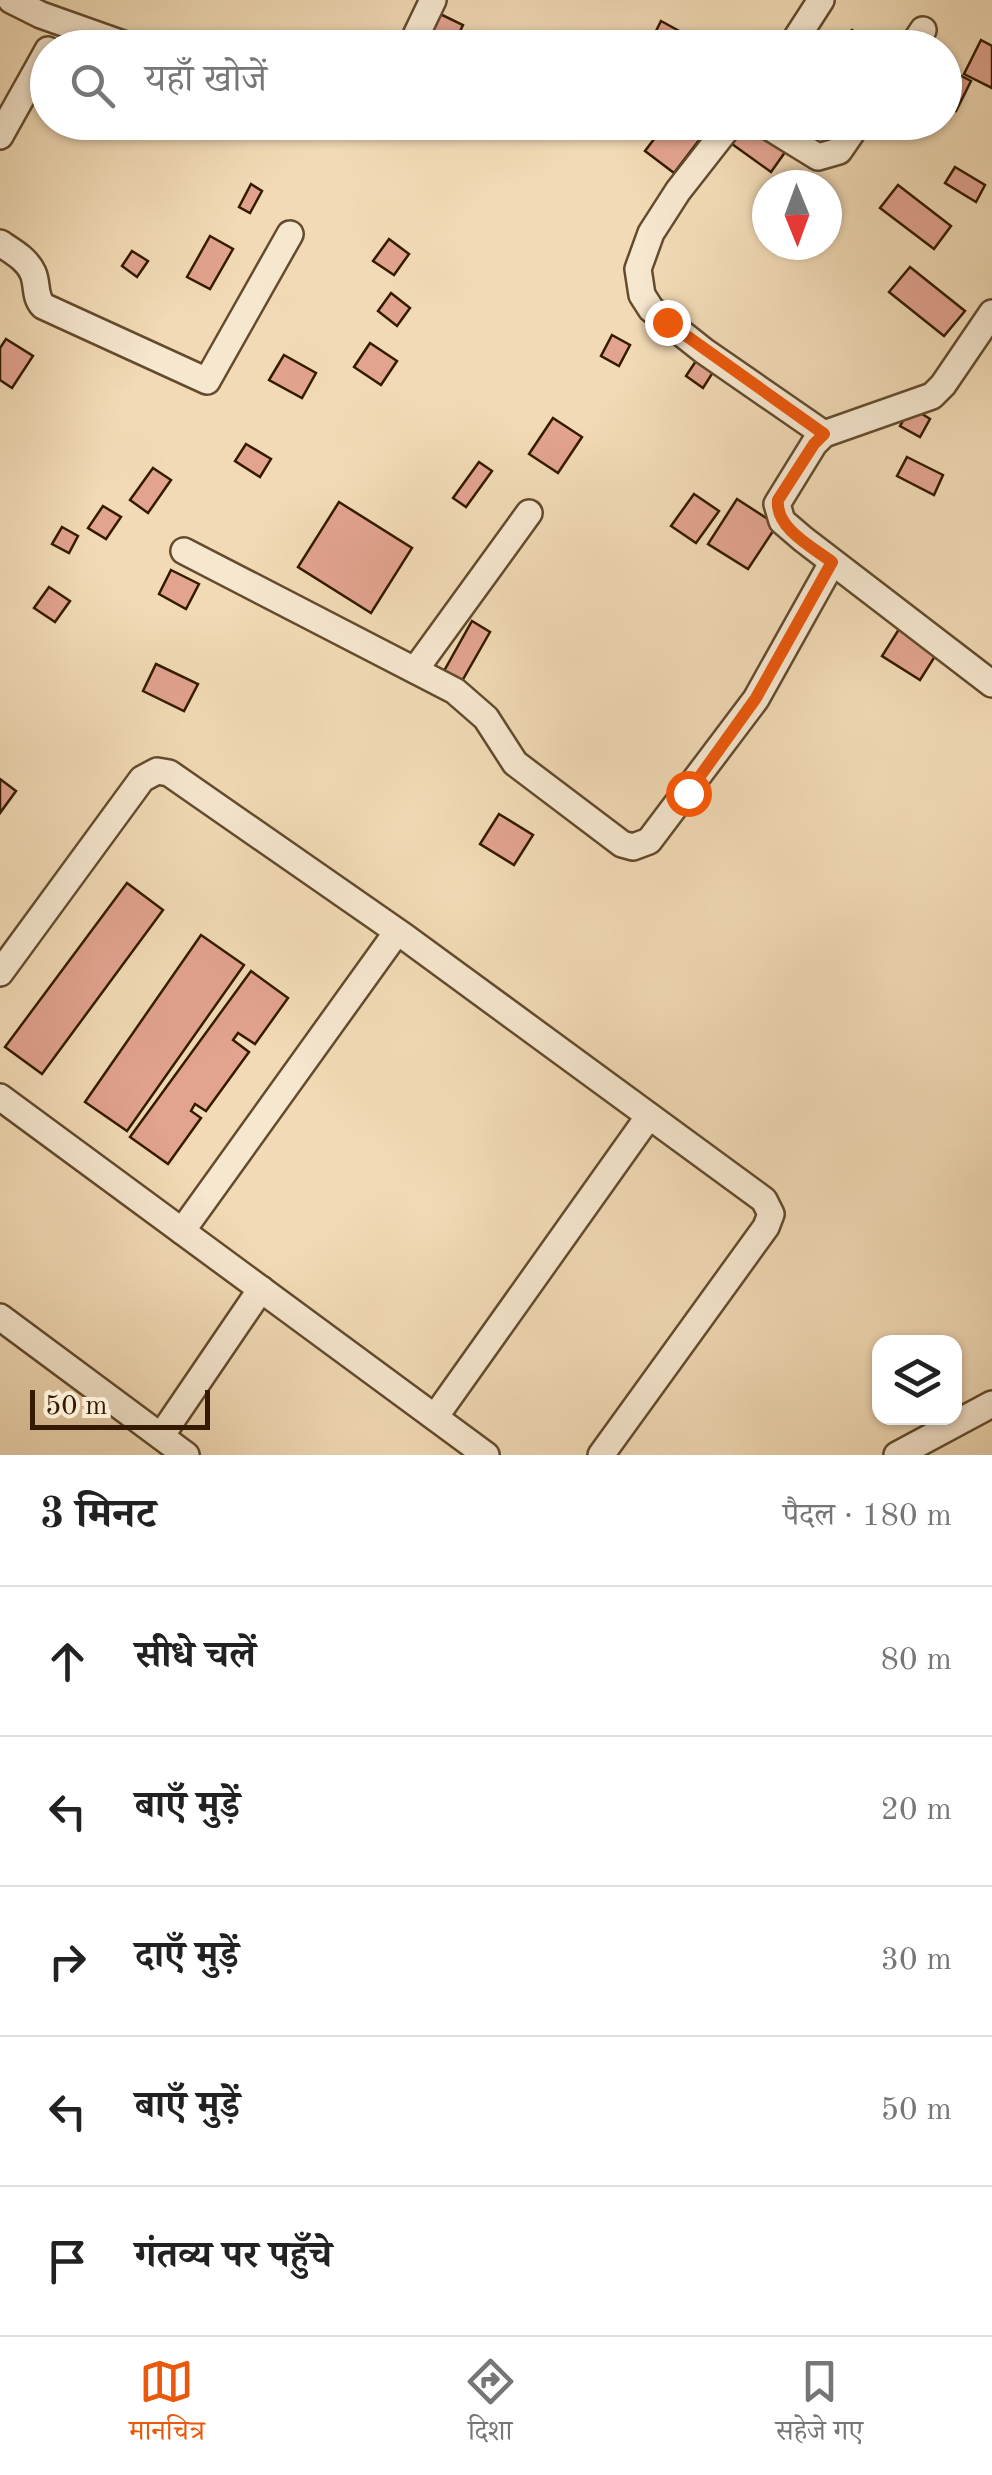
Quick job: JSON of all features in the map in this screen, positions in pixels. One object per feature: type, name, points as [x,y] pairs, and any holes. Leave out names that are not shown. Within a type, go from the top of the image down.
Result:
[{"type":"street","points":[[10,0],[83,30]]},
{"type":"street","points":[[419,30],[434,0]]},
{"type":"street","points":[[802,30],[821,0]]},
{"type":"street","points":[[59,30],[63,23]]},
{"type":"street","points":[[0,136],[30,82]]},
{"type":"street","points":[[718,140],[678,191],[652,233],[638,269],[642,296],[651,309],[692,342],[824,434]]},
{"type":"street","points":[[791,140],[818,157],[839,150],[846,140]]},
{"type":"street","points":[[0,242],[30,266],[37,298],[43,306],[206,381],[211,380],[290,234]]},
{"type":"street","points":[[992,314],[932,396],[824,434],[778,500],[782,521],[992,684]]},
{"type":"street","points":[[415,670],[529,512]]},
{"type":"street","points":[[184,551],[455,691],[486,718],[515,763],[622,844],[642,846],[688,793],[756,698],[832,562]]},
{"type":"street","points":[[0,973],[142,779],[157,771],[169,773],[396,932],[764,1200],[770,1221],[601,1455]]},
{"type":"street","points":[[182,1231],[396,932]]},
{"type":"street","points":[[0,1097],[486,1455]]},
{"type":"street","points":[[435,1417],[649,1116]]},
{"type":"street","points":[[161,1436],[261,1289]]},
{"type":"street","points":[[0,1318],[186,1455]]},
{"type":"street","points":[[897,1455],[992,1404]]},
{"type":"building","points":[[436,12],[463,25],[461,30],[427,30]]},
{"type":"building","points":[[661,21],[677,30],[656,30]]},
{"type":"building","points":[[981,40],[992,46],[992,88],[964,74]]},
{"type":"building","points":[[962,76],[971,81],[962,99]]},
{"type":"building","points":[[653,140],[699,140],[674,173],[645,151]]},
{"type":"building","points":[[735,140],[776,140],[788,148],[772,170],[732,144]]},
{"type":"building","points":[[955,167],[985,185],[976,202],[945,183]]},
{"type":"building","points":[[251,184],[262,191],[250,213],[239,207]]},
{"type":"building","points":[[898,185],[951,226],[934,249],[880,208]]},
{"type":"building","points":[[210,236],[233,249],[210,289],[187,277]]},
{"type":"building","points":[[389,239],[409,254],[394,275],[373,261]]},
{"type":"building","points":[[132,251],[148,261],[137,277],[122,266]]},
{"type":"building","points":[[910,267],[965,311],[944,336],[889,292]]},
{"type":"building","points":[[391,293],[410,308],[397,326],[378,311]]},
{"type":"building","points":[[612,335],[630,345],[619,366],[601,356]]},
{"type":"building","points":[[6,339],[33,356],[12,388],[0,380],[0,348]]},
{"type":"building","points":[[370,343],[397,361],[381,385],[354,367]]},
{"type":"building","points":[[284,355],[316,373],[302,398],[269,380]]},
{"type":"building","points":[[700,355],[717,366],[703,388],[686,376]]},
{"type":"building","points":[[911,407],[930,419],[920,437],[900,426]]},
{"type":"building","points":[[553,418],[582,437],[558,473],[529,454]]},
{"type":"building","points":[[246,444],[271,459],[260,477],[235,461]]},
{"type":"building","points":[[907,457],[943,475],[934,495],[897,476]]},
{"type":"building","points":[[479,462],[492,471],[466,507],[453,498]]},
{"type":"building","points":[[153,468],[171,480],[148,513],[130,500]]},
{"type":"building","points":[[694,494],[719,511],[696,543],[671,526]]},
{"type":"building","points":[[737,499],[777,525],[748,569],[708,544]]},
{"type":"building","points":[[339,502],[412,548],[371,613],[298,567]]},
{"type":"building","points":[[103,506],[121,517],[106,539],[88,528]]},
{"type":"building","points":[[62,527],[78,536],[69,553],[52,544]]},
{"type":"building","points":[[171,570],[199,584],[186,609],[159,594]]},
{"type":"building","points":[[49,587],[70,601],[55,622],[34,608]]},
{"type":"building","points":[[472,621],[490,632],[462,681],[444,671]]},
{"type":"building","points":[[901,626],[939,650],[920,680],[882,656]]},
{"type":"building","points":[[156,664],[198,684],[184,711],[143,691]]},
{"type":"building","points":[[0,779],[16,791],[0,813]]},
{"type":"building","points":[[499,814],[533,835],[514,865],[480,844]]},
{"type":"building","points":[[127,883],[163,910],[42,1074],[5,1047]]},
{"type":"building","points":[[201,935],[244,965],[127,1131],[85,1102]]},
{"type":"building","points":[[251,971],[288,998],[255,1044],[238,1033],[233,1040],[249,1052],[206,1111],[195,1104],[191,1111],[201,1118],[168,1164],[130,1137]]},
{"type":"route","points":[[667,322],[824,434],[778,500],[778,510],[782,521],[832,562],[756,698],[688,793]]}]
